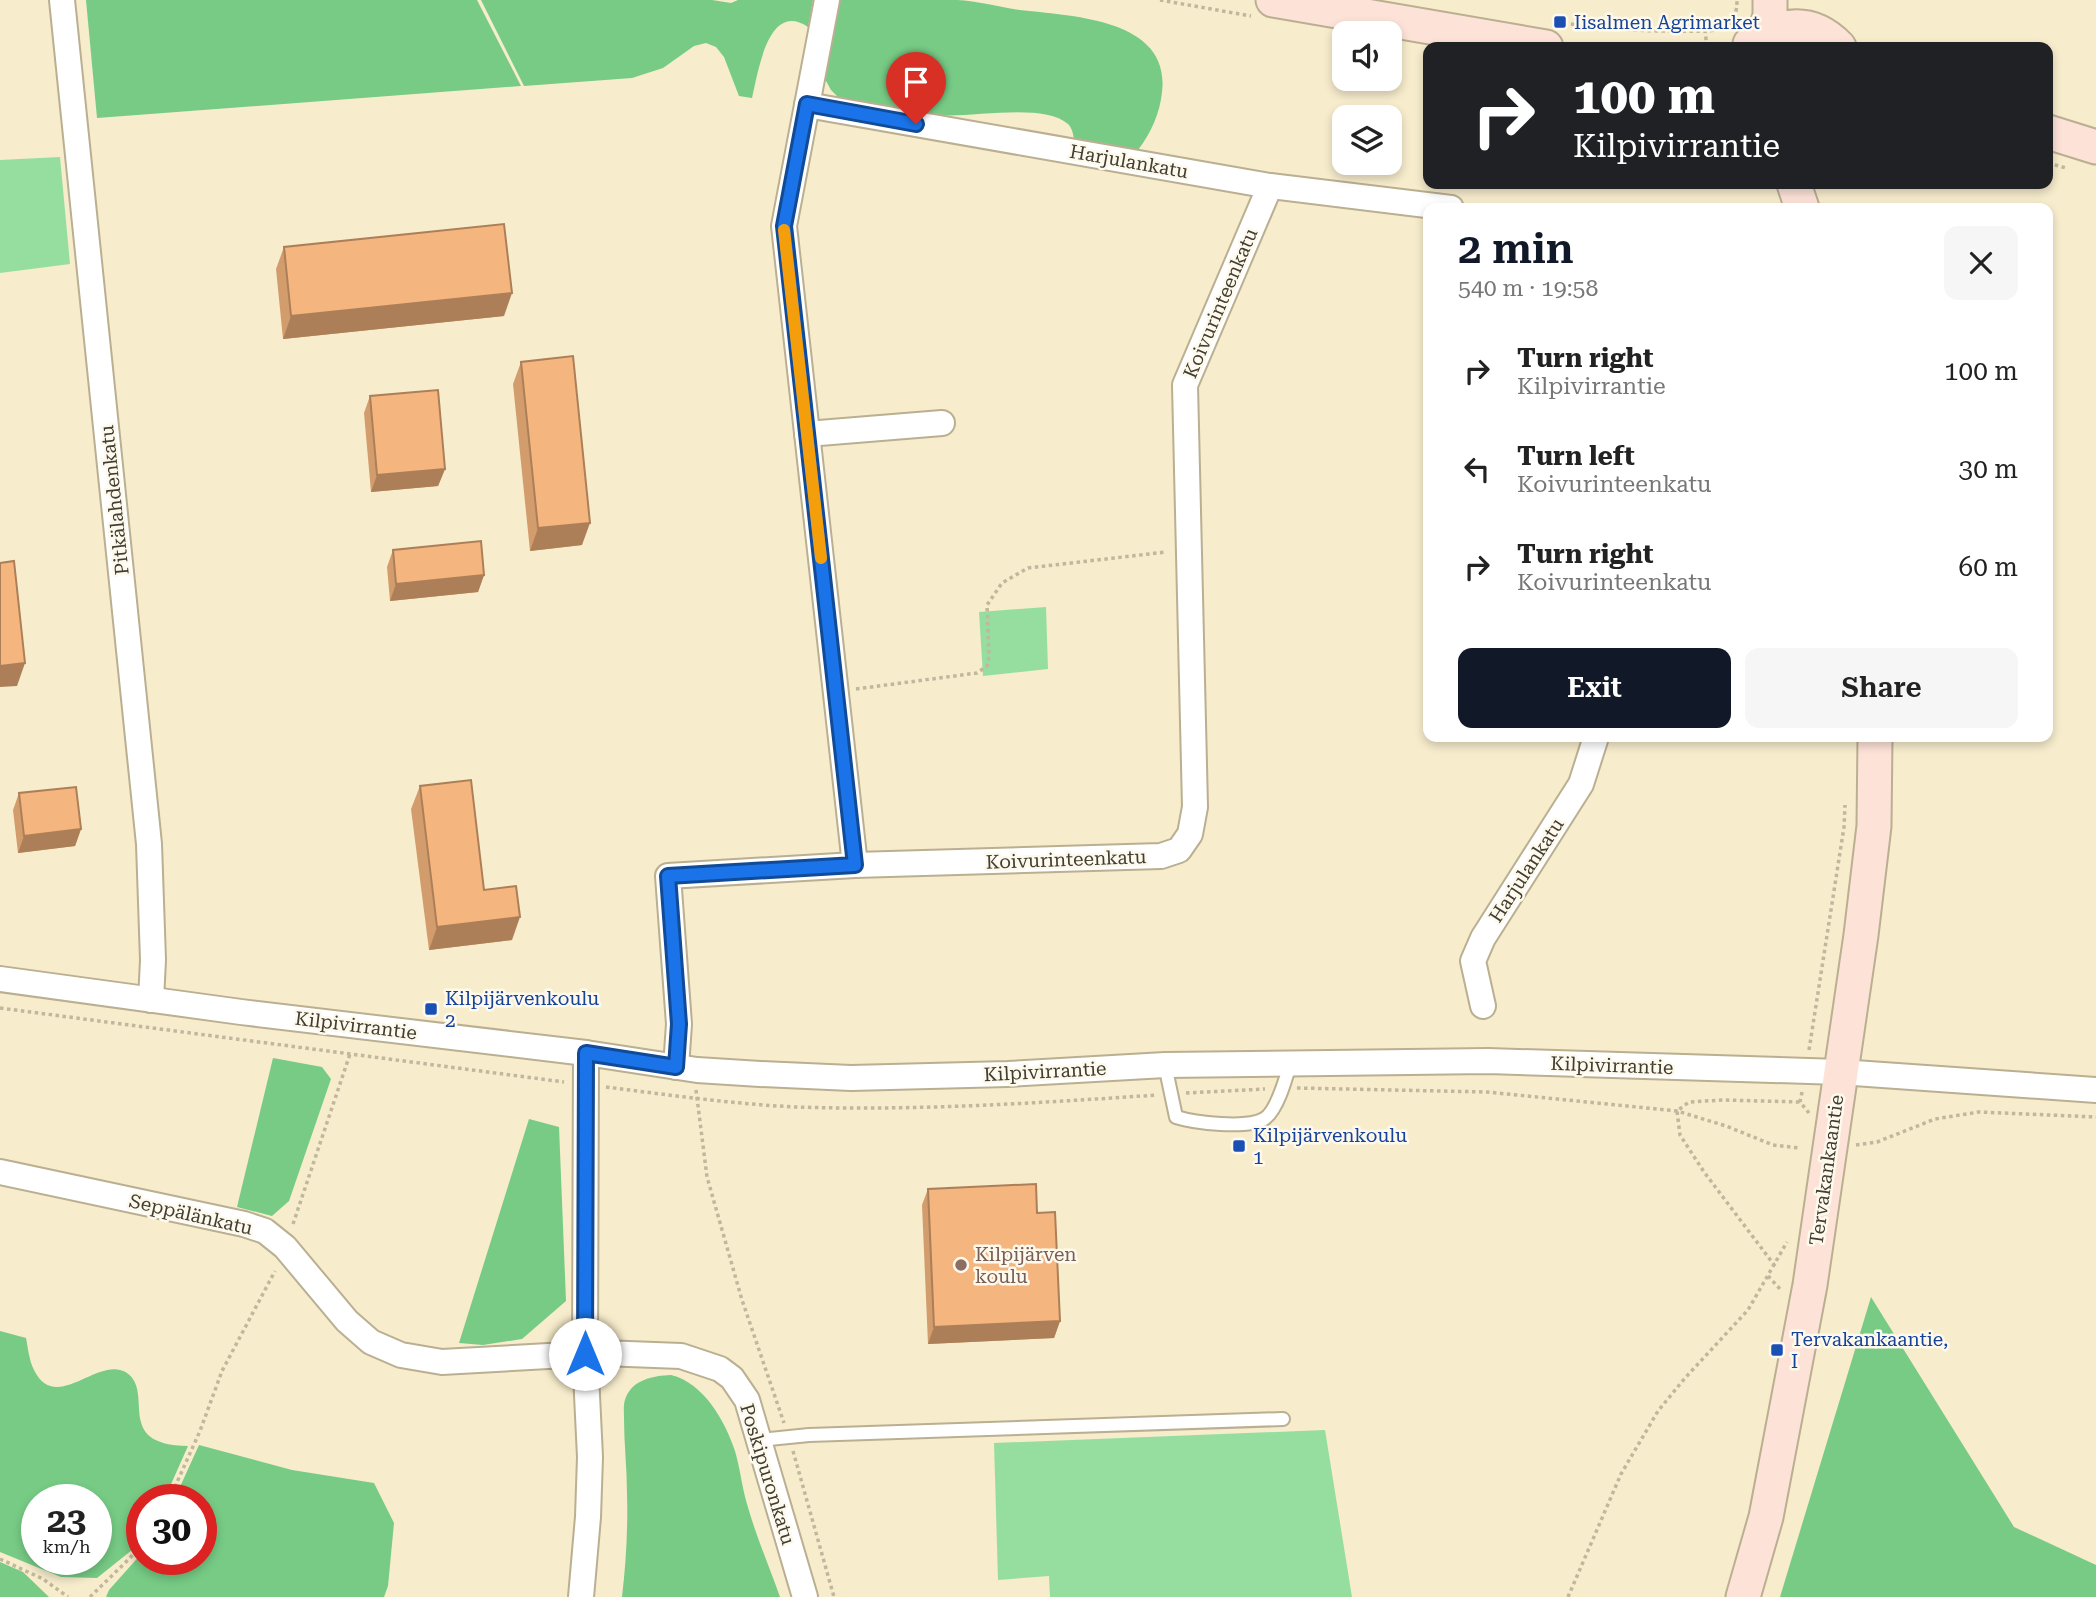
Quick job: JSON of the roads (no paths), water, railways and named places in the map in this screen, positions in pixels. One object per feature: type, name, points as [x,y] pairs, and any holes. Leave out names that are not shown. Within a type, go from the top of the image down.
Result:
[{"type":"street","name":"Pitkälahdenkatu","points":[[62,0],[149,844],[153,960],[151,1000]]},
{"type":"street","points":[[827,0],[784,226],[855,865]]},
{"type":"street","points":[[1272,0],[1547,34]]},
{"type":"street","points":[[1755,42],[1770,16],[1770,0]]},
{"type":"street","points":[[1804,0],[1810,13],[1834,42]]},
{"type":"street","points":[[1758,42],[1783,28],[1800,27],[1816,30],[1834,42]]},
{"type":"street","name":"Harjulankatu","points":[[807,104],[1270,186],[1423,205]]},
{"type":"street","points":[[2053,134],[2096,147]]},
{"type":"street","name":"Koivurinteenkatu","points":[[686,1068],[679,1024],[668,876],[855,865],[1161,856],[1179,850],[1190,834],[1195,807],[1185,385],[1270,186]]},
{"type":"street","points":[[807,434],[942,423]]},
{"type":"street","name":"Harjulankatu","points":[[1483,1006],[1473,961],[1483,938],[1581,784],[1595,742]]},
{"type":"street","name":"Tervakankaantie","points":[[1743,1597],[1766,1517],[1810,1285],[1861,935],[1874,826],[1875,742]]},
{"type":"street","name":"Kilpivirrantie","points":[[0,979],[686,1068],[851,1078],[1008,1074],[1165,1065],[1488,1061],[1840,1072],[2096,1090]]},
{"type":"street","points":[[581,1597],[590,1457],[585,1354],[586,1053]]},
{"type":"street","name":"Seppälänkatu","points":[[0,1172],[244,1224],[265,1231],[285,1247],[346,1321],[371,1342],[401,1355],[442,1362],[585,1354]]},
{"type":"street","name":"Poskipuronkatu","points":[[585,1354],[681,1356],[720,1369],[732,1378],[747,1401],[805,1597]]},
{"type":"lane","points":[[1165,1065],[1177,1117],[1195,1123],[1249,1124],[1264,1119],[1270,1113],[1283,1088],[1290,1064]]},
{"type":"lane","points":[[760,1440],[789,1436],[1283,1419]]},
{"type":"place","name":"Iisalmen Agrimarket","points":[[1560,22]]},
{"type":"place","name":"Kilpijärvenkoulu 2","points":[[431,1009]]},
{"type":"place","name":"Kilpijärvenkoulu 1","points":[[1239,1146]]},
{"type":"place","name":"Kilpijärven koulu","points":[[961,1265]]},
{"type":"place","name":"Tervakankaantie, I","points":[[1777,1350]]}]
